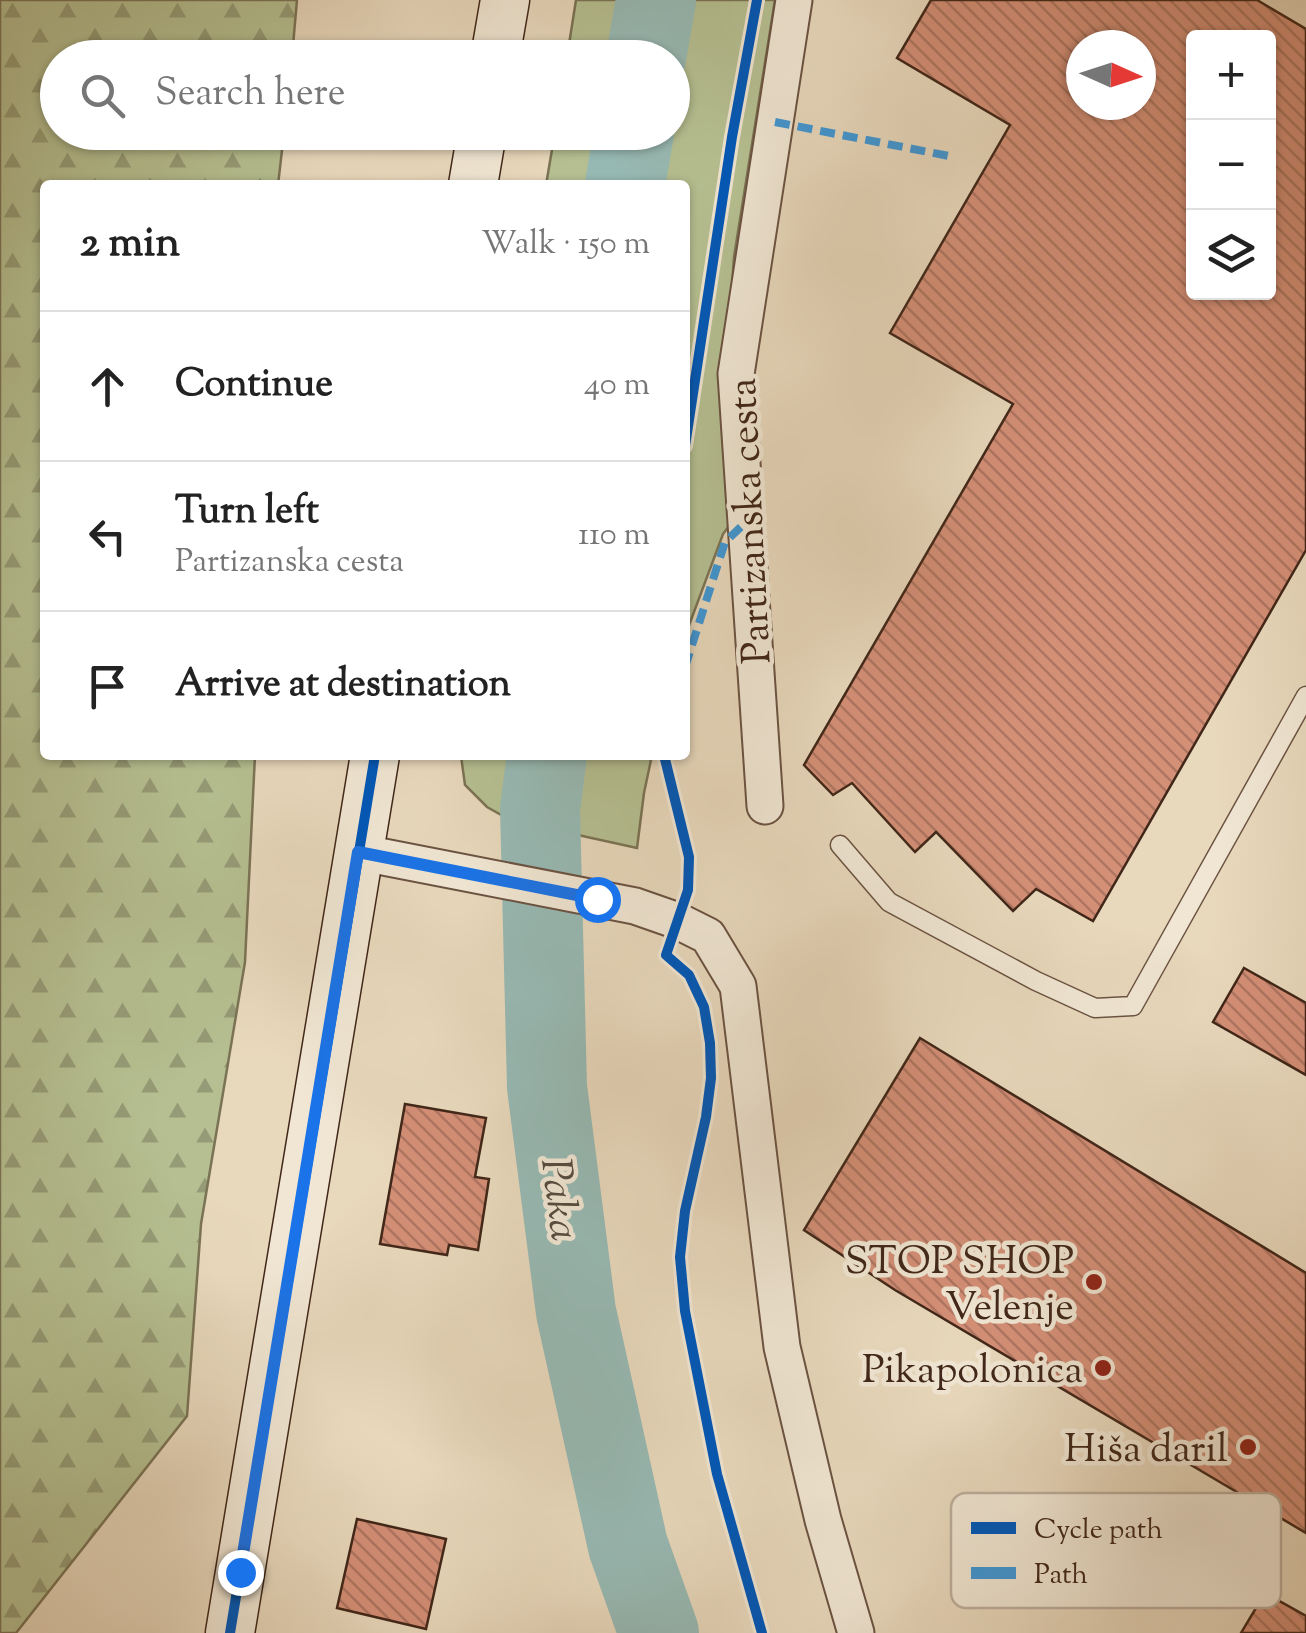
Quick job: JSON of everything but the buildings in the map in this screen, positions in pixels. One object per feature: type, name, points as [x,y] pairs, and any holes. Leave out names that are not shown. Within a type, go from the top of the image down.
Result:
[{"type":"main road","points":[[498,40],[505,0]]},
{"type":"main road","points":[[475,180],[479,150]]},
{"type":"main road","points":[[230,1633],[374,760]]},
{"type":"street","name":"Partizanska cesta","points":[[765,806],[736,374],[794,0]]},
{"type":"street","points":[[358,852],[636,906],[708,936],[738,986],[782,1347],[823,1520],[856,1633]]},
{"type":"lane","points":[[840,845],[889,902],[1036,981],[1096,1008],[1133,1006],[1306,696]]},
{"type":"green space","points":[[0,0],[297,0],[293,40],[40,40],[40,150],[282,150],[279,180],[40,180],[40,760],[255,760],[245,962],[201,1224],[187,1416],[16,1633],[0,1633]]},
{"type":"green space","points":[[576,0],[637,0],[630,40],[570,40]]},
{"type":"green space","points":[[674,0],[775,0],[734,257],[728,346],[735,518],[723,534],[690,623],[690,180],[643,180],[648,150],[690,150],[690,40],[667,40]]},
{"type":"green space","points":[[552,150],[612,150],[607,180],[547,180]]},
{"type":"green space","points":[[462,760],[525,760],[521,826],[487,807],[465,785]]},
{"type":"green space","points":[[561,760],[651,760],[637,848],[555,830]]},
{"type":"waterway","name":"Paka","points":[[649,40],[656,0]]},
{"type":"waterway","name":"Paka","points":[[626,180],[631,150]]},
{"type":"waterway","name":"Paka","points":[[546,760],[540,809],[547,1087],[576,1312],[628,1546],[659,1633]]},
{"type":"marked path","points":[[775,122],[954,157]]},
{"type":"marked path","points":[[690,651],[725,542],[745,523]]},
{"type":"cycle path","points":[[690,413],[757,0]]},
{"type":"cycle path","points":[[230,1633],[374,760]]},
{"type":"cycle path","points":[[665,760],[689,857],[688,890],[666,955],[689,975],[704,1007],[710,1043],[706,1117],[685,1211],[680,1257],[685,1311],[717,1474],[762,1633]]},
{"type":"place","name":"STOP SHOP Velenje","points":[[1094,1282]]},
{"type":"place","name":"Pikapolonica","points":[[1103,1368]]},
{"type":"place","name":"Hiša daril","points":[[1248,1447]]},
{"type":"route","points":[[240,1572],[358,852],[597,899]]}]
